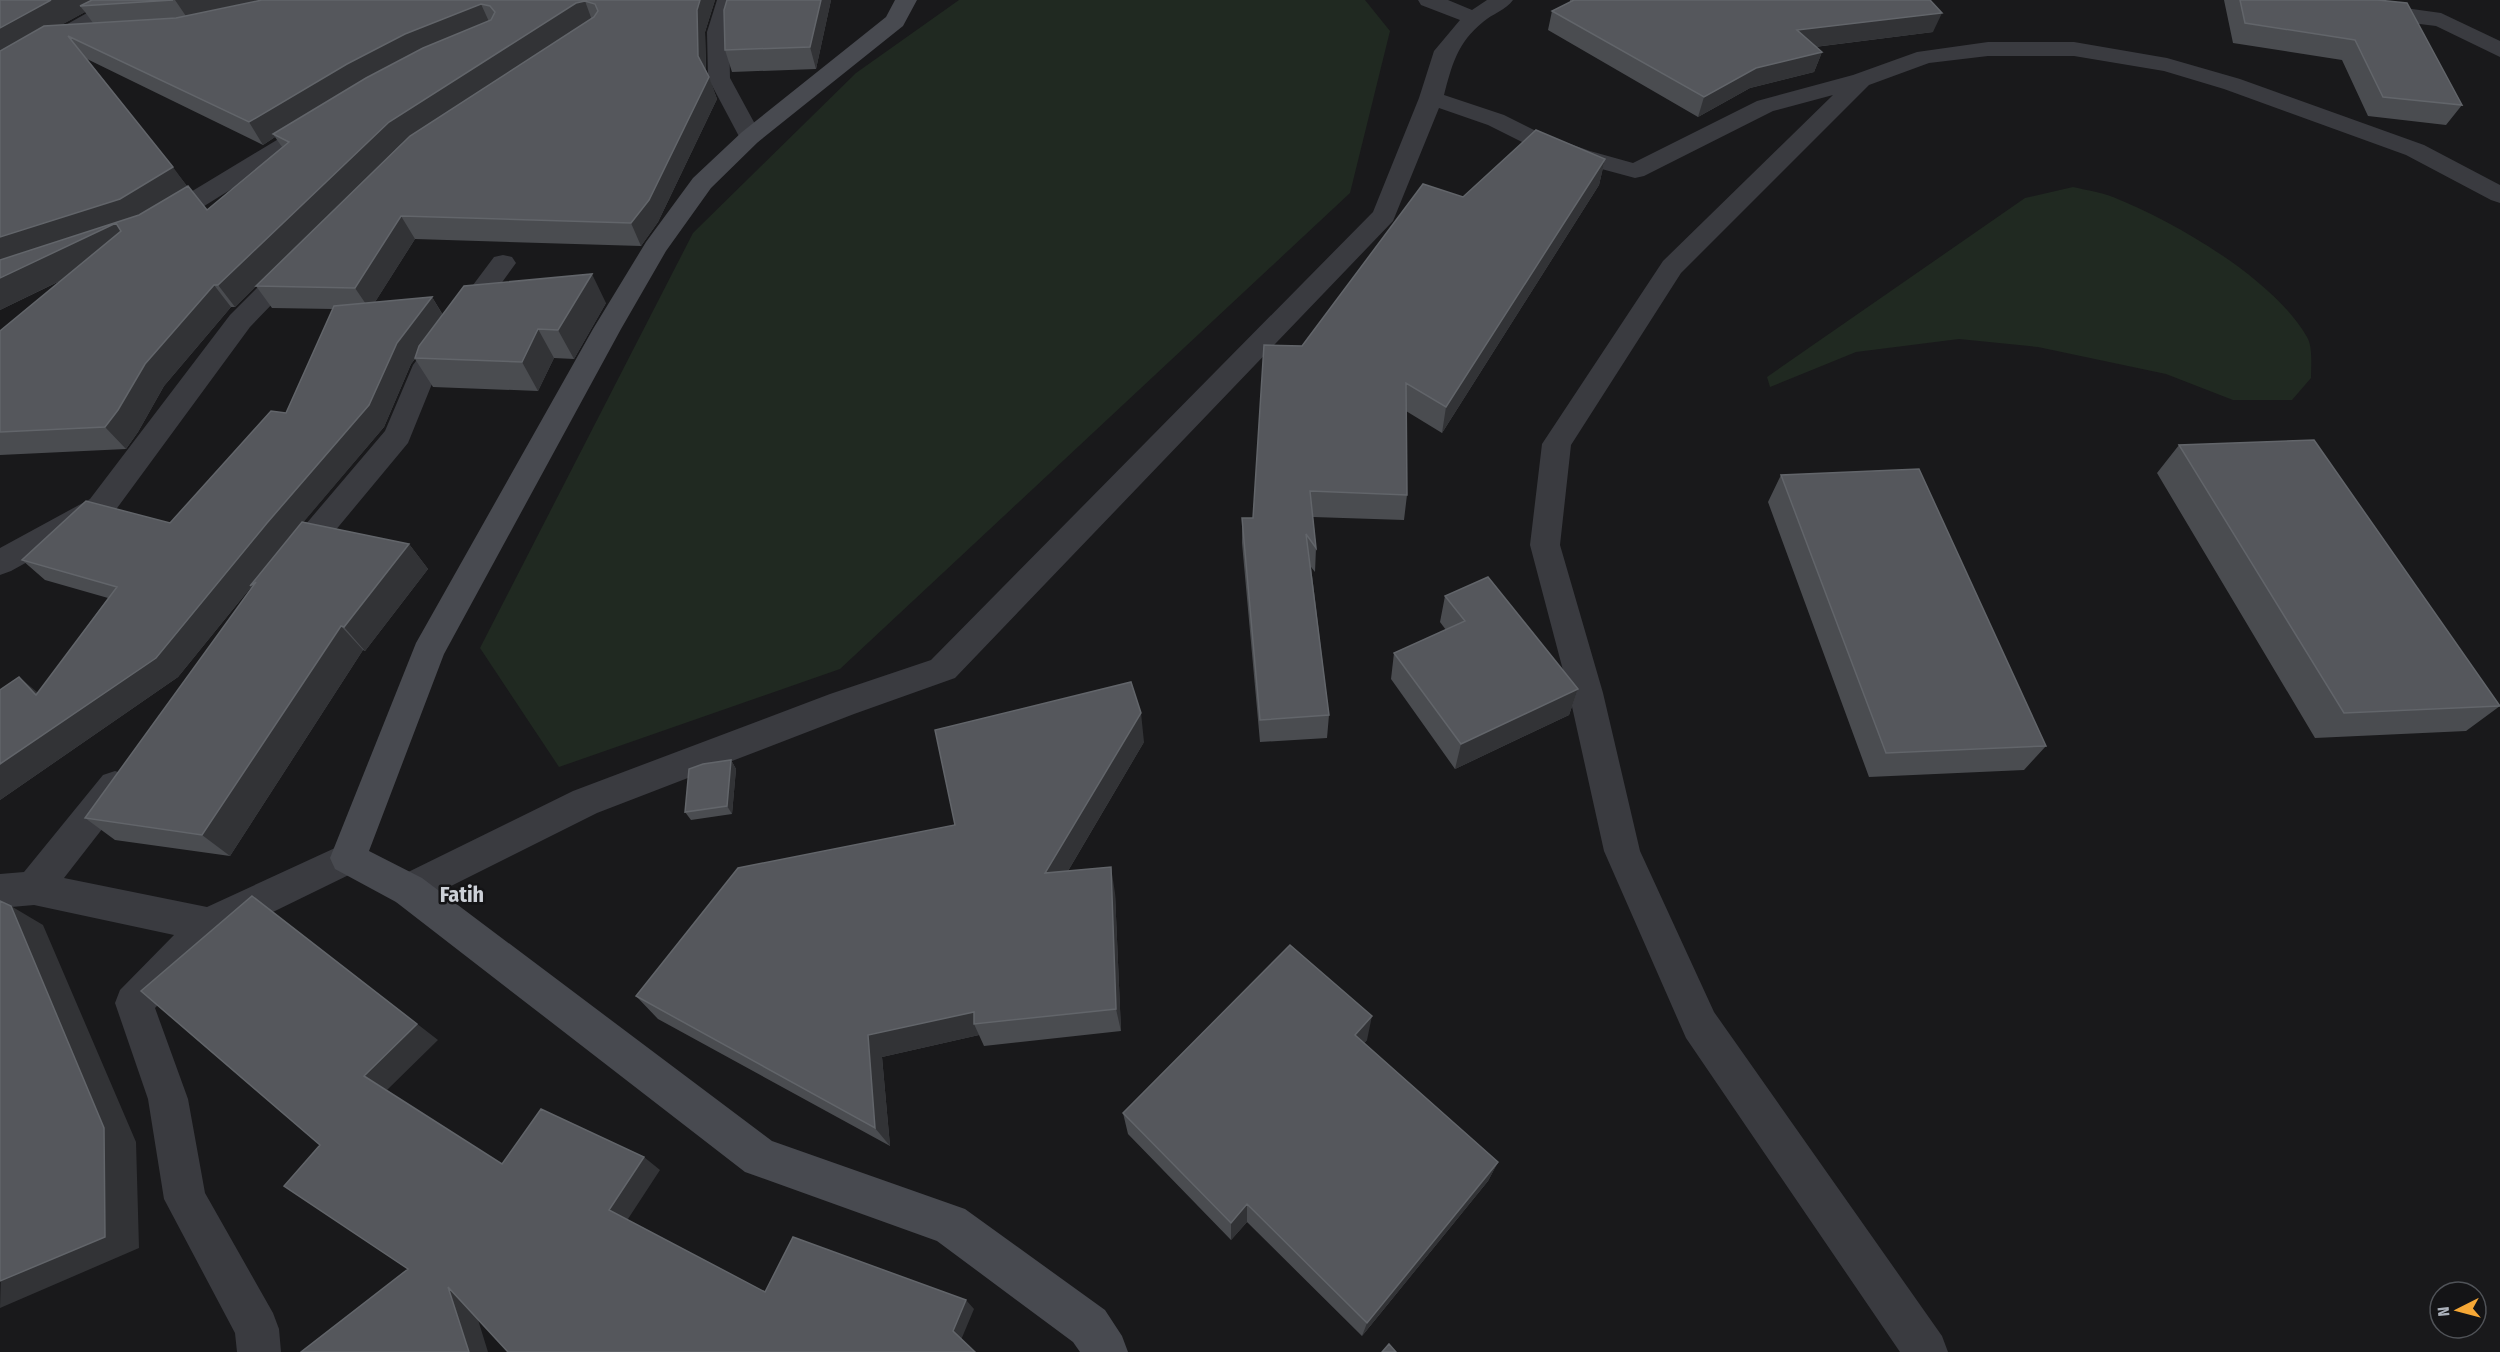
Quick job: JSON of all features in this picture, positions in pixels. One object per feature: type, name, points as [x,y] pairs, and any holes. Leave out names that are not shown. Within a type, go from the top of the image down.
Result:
[{"type":"main road","points":[[906,0],[895,21],[750,137],[702,183],[655,248],[607,329],[428,652],[348,858],[409,890],[760,1157],[950,1224],[1089,1326],[1106,1352]]},
{"type":"street","points":[[0,71],[126,0]]},
{"type":"street","points":[[728,0],[718,32],[719,78],[750,137]]},
{"type":"street","points":[[1430,0],[1474,18]]},
{"type":"street","points":[[409,890],[585,802],[842,704],[943,669],[1384,215],[1431,98],[1445,51],[1474,18],[1502,0]]},
{"type":"street","points":[[2323,0],[2355,9],[2441,20],[2500,50]]},
{"type":"street","points":[[57,40],[101,37]]},
{"type":"street","points":[[1431,98],[1496,120],[1534,139],[1581,156],[1635,171],[1765,106],[1861,80],[1925,57],[1988,49],[2074,49],[2167,65],[2232,84],[2415,150],[2500,195]]},
{"type":"street","points":[[1861,80],[1672,267],[1557,444],[1545,544],[1586,693],[1622,851],[1700,1025],[1926,1352]]},
{"type":"street","points":[[136,233],[147,230],[340,111]]},
{"type":"street","points":[[0,563],[101,507],[240,321],[312,249]]},
{"type":"street","points":[[276,581],[398,436],[423,372],[503,263]]},
{"type":"street","points":[[17,890],[137,758]]},
{"type":"street","points":[[259,1352],[257,1329],[185,1199],[168,1100],[134,1003],[209,925],[348,858]]},
{"type":"street","points":[[17,890],[209,925]]},
{"type":"shaded area","points":[[959,0],[1365,0],[1390,31],[1350,193],[840,669],[559,767],[480,648],[693,233],[856,73]]},
{"type":"shaded area","points":[[2073,187],[2113,197],[2165,221],[2220,254],[2271,294],[2291,315],[2307,337],[2310,346],[2311,378],[2292,400],[2233,400],[2166,374],[2038,347],[1959,339],[1856,352],[1770,387],[1767,377],[2025,198]]},
{"type":"building","points":[[0,0],[51,0],[0,28]]},
{"type":"building","points":[[92,0],[173,0],[80,6]]},
{"type":"building","points":[[262,0],[700,0],[697,10],[698,56],[709,77],[649,200],[631,223],[401,216],[355,288],[256,286],[410,136],[594,17],[598,11],[595,4],[585,1],[576,3],[389,122],[218,285],[214,285],[145,364],[118,410],[105,427],[0,432],[0,331],[121,231],[116,223],[0,278],[0,260],[139,215],[188,186],[207,210],[289,142],[273,134],[366,78],[423,48],[491,20],[495,12],[490,6],[481,4],[405,34],[347,64],[249,122],[68,36],[173,167],[120,199],[0,237],[0,51],[44,26],[176,18]]},
{"type":"building","points":[[727,0],[821,0],[810,47],[725,50],[724,10]]},
{"type":"building","points":[[1574,0],[1930,0],[1942,13],[1797,30],[1822,52],[1756,68],[1704,97],[1552,11]]},
{"type":"building","points":[[2240,0],[2378,0],[2407,3],[2462,105],[2383,97],[2355,40],[2245,23]]},
{"type":"building","points":[[1536,130],[1605,159],[1446,407],[1406,383],[1407,495],[1310,491],[1316,548],[1306,534],[1329,715],[1260,720],[1242,518],[1253,518],[1264,345],[1302,346],[1423,184],[1463,197]]},
{"type":"building","points":[[592,274],[558,330],[538,329],[522,362],[415,358],[419,346],[464,286]]},
{"type":"building","points":[[432,297],[397,343],[369,405],[267,523],[156,658],[0,764],[0,690],[19,677],[36,695],[117,587],[22,560],[86,501],[170,523],[271,411],[286,413],[334,306]]},
{"type":"building","points":[[2314,440],[2500,706],[2344,713],[2179,445]]},
{"type":"building","points":[[1919,469],[2046,746],[1886,753],[1781,475]]},
{"type":"building","points":[[302,522],[409,544],[344,627],[341,626],[202,835],[85,818],[256,582],[250,586]]},
{"type":"building","points":[[1488,577],[1578,689],[1461,744],[1394,653],[1465,621],[1445,596]]},
{"type":"building","points":[[1131,682],[1141,713],[1045,873],[1111,867],[1116,1009],[974,1024],[974,1012],[868,1035],[875,1128],[636,996],[738,868],[955,825],[935,730]]},
{"type":"building","points":[[731,760],[727,806],[685,812],[689,769],[703,764]]},
{"type":"building","points":[[252,896],[417,1024],[364,1076],[502,1164],[541,1109],[644,1157],[609,1210],[765,1292],[793,1237],[966,1300],[953,1331],[975,1352],[508,1352],[448,1287],[469,1352],[301,1352],[408,1269],[284,1186],[320,1145],[141,991]]},
{"type":"building","points":[[0,901],[11,906],[104,1128],[105,1237],[0,1281]]},
{"type":"building","points":[[1290,945],[1372,1016],[1355,1035],[1498,1162],[1367,1323],[1247,1204],[1231,1223],[1123,1113]]},
{"type":"building","points":[[1389,1344],[1396,1352],[1382,1352]]},
{"type":"district","name":"Fatih","points":[[462,894]]}]
